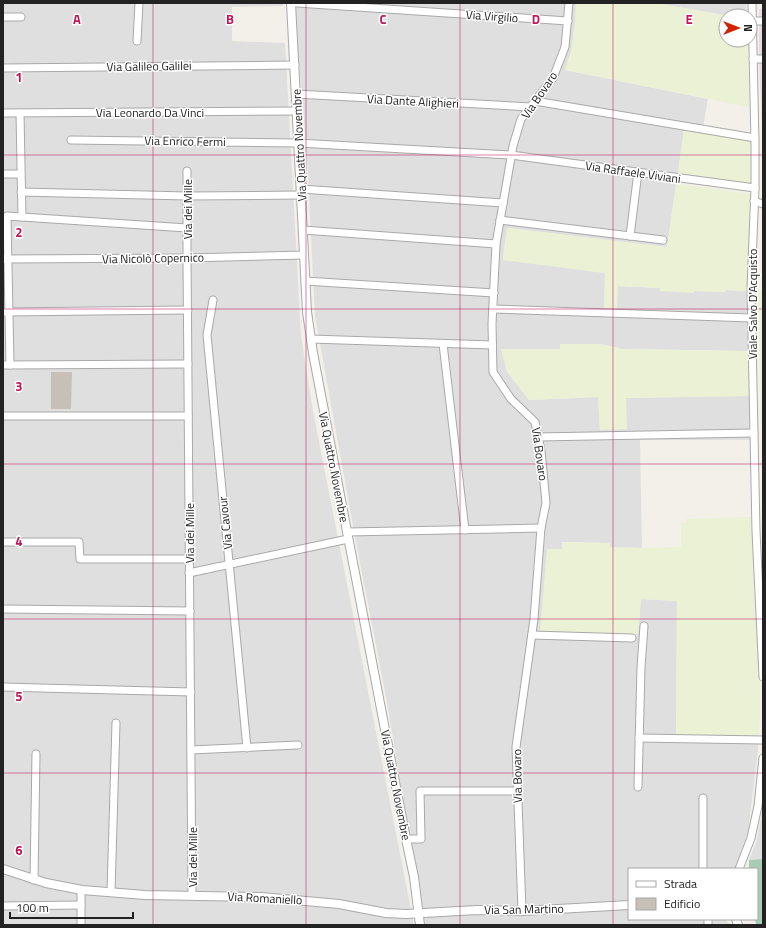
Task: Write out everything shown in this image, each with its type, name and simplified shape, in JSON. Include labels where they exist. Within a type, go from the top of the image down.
[{"type":"street","points":[[137,41],[139,3]]},
{"type":"street","name":"Via Quattro Novembre","points":[[291,3],[307,312],[347,536],[414,877],[420,925]]},
{"type":"street","name":"Via Virgilio","points":[[297,3],[568,21]]},
{"type":"street","name":"Via Bovaro","points":[[522,911],[516,747],[534,619],[541,528],[546,504],[541,450],[535,422],[511,399],[493,372],[492,324],[496,244],[511,155],[521,119],[553,78],[565,47],[569,3]]},
{"type":"street","points":[[3,17],[22,17]]},
{"type":"street","name":"Viale Salvo D'Acquisto","points":[[753,48],[755,188],[751,318],[754,432],[760,532],[763,677]]},
{"type":"street","points":[[753,59],[763,58]]},
{"type":"street","name":"Via Galileo Galilei","points":[[3,68],[295,65]]},
{"type":"street","name":"Via Dante Alighieri","points":[[296,94],[533,104],[755,140],[763,143]]},
{"type":"street","name":"Via Leonardo Da Vinci","points":[[3,113],[297,111]]},
{"type":"street","points":[[20,113],[22,217]]},
{"type":"street","name":"Via Enrico Fermi","points":[[71,140],[298,143],[511,155]]},
{"type":"street","name":"Via Raffaele Viviani","points":[[511,155],[755,188]]},
{"type":"street","name":"Via dei Mille","points":[[187,171],[192,895]]},
{"type":"street","points":[[630,236],[638,172]]},
{"type":"street","points":[[3,174],[20,174]]},
{"type":"street","points":[[21,192],[187,196],[301,192],[503,203]]},
{"type":"street","points":[[754,201],[763,204]]},
{"type":"street","points":[[187,228],[7,216],[6,312],[7,365],[188,364]]},
{"type":"street","points":[[500,220],[663,240]]},
{"type":"street","points":[[303,230],[496,244]]},
{"type":"street","name":"Via Nicolò Copernico","points":[[6,259],[187,258],[304,255]]},
{"type":"street","points":[[305,281],[494,293]]},
{"type":"street","name":"Via Cavour","points":[[213,300],[207,335],[247,748]]},
{"type":"street","points":[[493,309],[751,318]]},
{"type":"street","points":[[6,312],[188,310]]},
{"type":"street","points":[[311,339],[492,345]]},
{"type":"street","points":[[443,344],[465,530]]},
{"type":"street","points":[[3,416],[188,416]]},
{"type":"street","points":[[538,436],[754,432]]},
{"type":"street","points":[[189,573],[347,536],[541,528]]},
{"type":"street","points":[[3,542],[79,542],[80,559],[189,559]]},
{"type":"street","points":[[3,609],[190,611]]},
{"type":"street","points":[[638,788],[641,667],[644,626]]},
{"type":"street","points":[[532,635],[632,638]]},
{"type":"street","points":[[3,687],[191,692]]},
{"type":"street","points":[[111,892],[116,723]]},
{"type":"street","points":[[639,738],[763,740]]},
{"type":"street","points":[[191,750],[298,745]]},
{"type":"street","points":[[34,880],[36,754]]},
{"type":"street","points":[[739,868],[751,838],[760,806],[763,758]]},
{"type":"street","points":[[406,839],[422,839],[420,791],[517,791]]},
{"type":"street","points":[[703,798],[703,868]]},
{"type":"street","name":"Via Romaniello","points":[[3,869],[34,880],[81,890],[145,895],[261,897],[339,904],[386,914],[419,913]]},
{"type":"street","points":[[81,890],[81,925]]},
{"type":"street","points":[[3,906],[81,905]]},
{"type":"street","name":"Via San Martino","points":[[419,913],[432,914],[477,910],[522,911],[628,905]]},
{"type":"shaded area","points":[[3,3],[283,3],[283,6],[232,7],[232,41],[285,43],[301,336],[313,411],[414,925],[3,925]]},
{"type":"shaded area","points":[[294,3],[576,3],[571,52],[565,70],[708,99],[702,133],[684,130],[667,247],[507,228],[503,259],[605,273],[604,310],[618,286],[660,288],[660,291],[747,291],[748,351],[621,349],[599,344],[561,344],[560,349],[502,349],[529,400],[598,397],[600,430],[625,398],[749,396],[750,440],[640,440],[642,548],[610,547],[609,543],[562,542],[562,549],[638,634],[641,599],[677,601],[676,735],[759,736],[748,832],[739,860],[735,868],[628,868],[628,920],[725,920],[731,925],[425,925],[386,697],[315,316],[307,157]]},
{"type":"shaded area","points":[[654,3],[746,3],[746,8],[718,8],[718,14]]},
{"type":"shaded area","points":[[759,9],[763,9],[763,146],[759,64]]},
{"type":"shaded area","points":[[763,808],[763,859],[749,860],[756,843]]},
{"type":"green space","points":[[576,3],[654,3],[718,14],[718,48],[747,48],[749,107],[565,70],[571,52]]},
{"type":"green space","points":[[684,130],[749,141],[752,143],[752,183],[678,174]]},
{"type":"green space","points":[[676,184],[752,194],[747,291],[694,291],[694,293],[660,291],[660,288],[618,286],[617,311],[604,310],[605,273],[503,260],[507,228],[667,247]]},
{"type":"green space","points":[[758,289],[763,290],[763,423],[761,423]]},
{"type":"green space","points":[[560,344],[599,344],[621,349],[748,351],[749,396],[626,398],[627,429],[600,430],[598,397],[529,400],[507,372],[501,349],[560,349]]},
{"type":"green space","points":[[751,517],[751,522],[753,522],[754,590],[760,678],[759,736],[676,735],[677,601],[641,599],[638,634],[540,631],[547,549],[562,549],[562,542],[609,543],[610,547],[681,547],[681,523],[687,523],[686,519]]},
{"type":"green space","points":[[763,859],[763,925],[756,925],[755,920],[758,920],[758,868],[749,868],[749,860]]},
{"type":"building","points":[[51,372],[72,372],[71,409],[51,409]]}]
